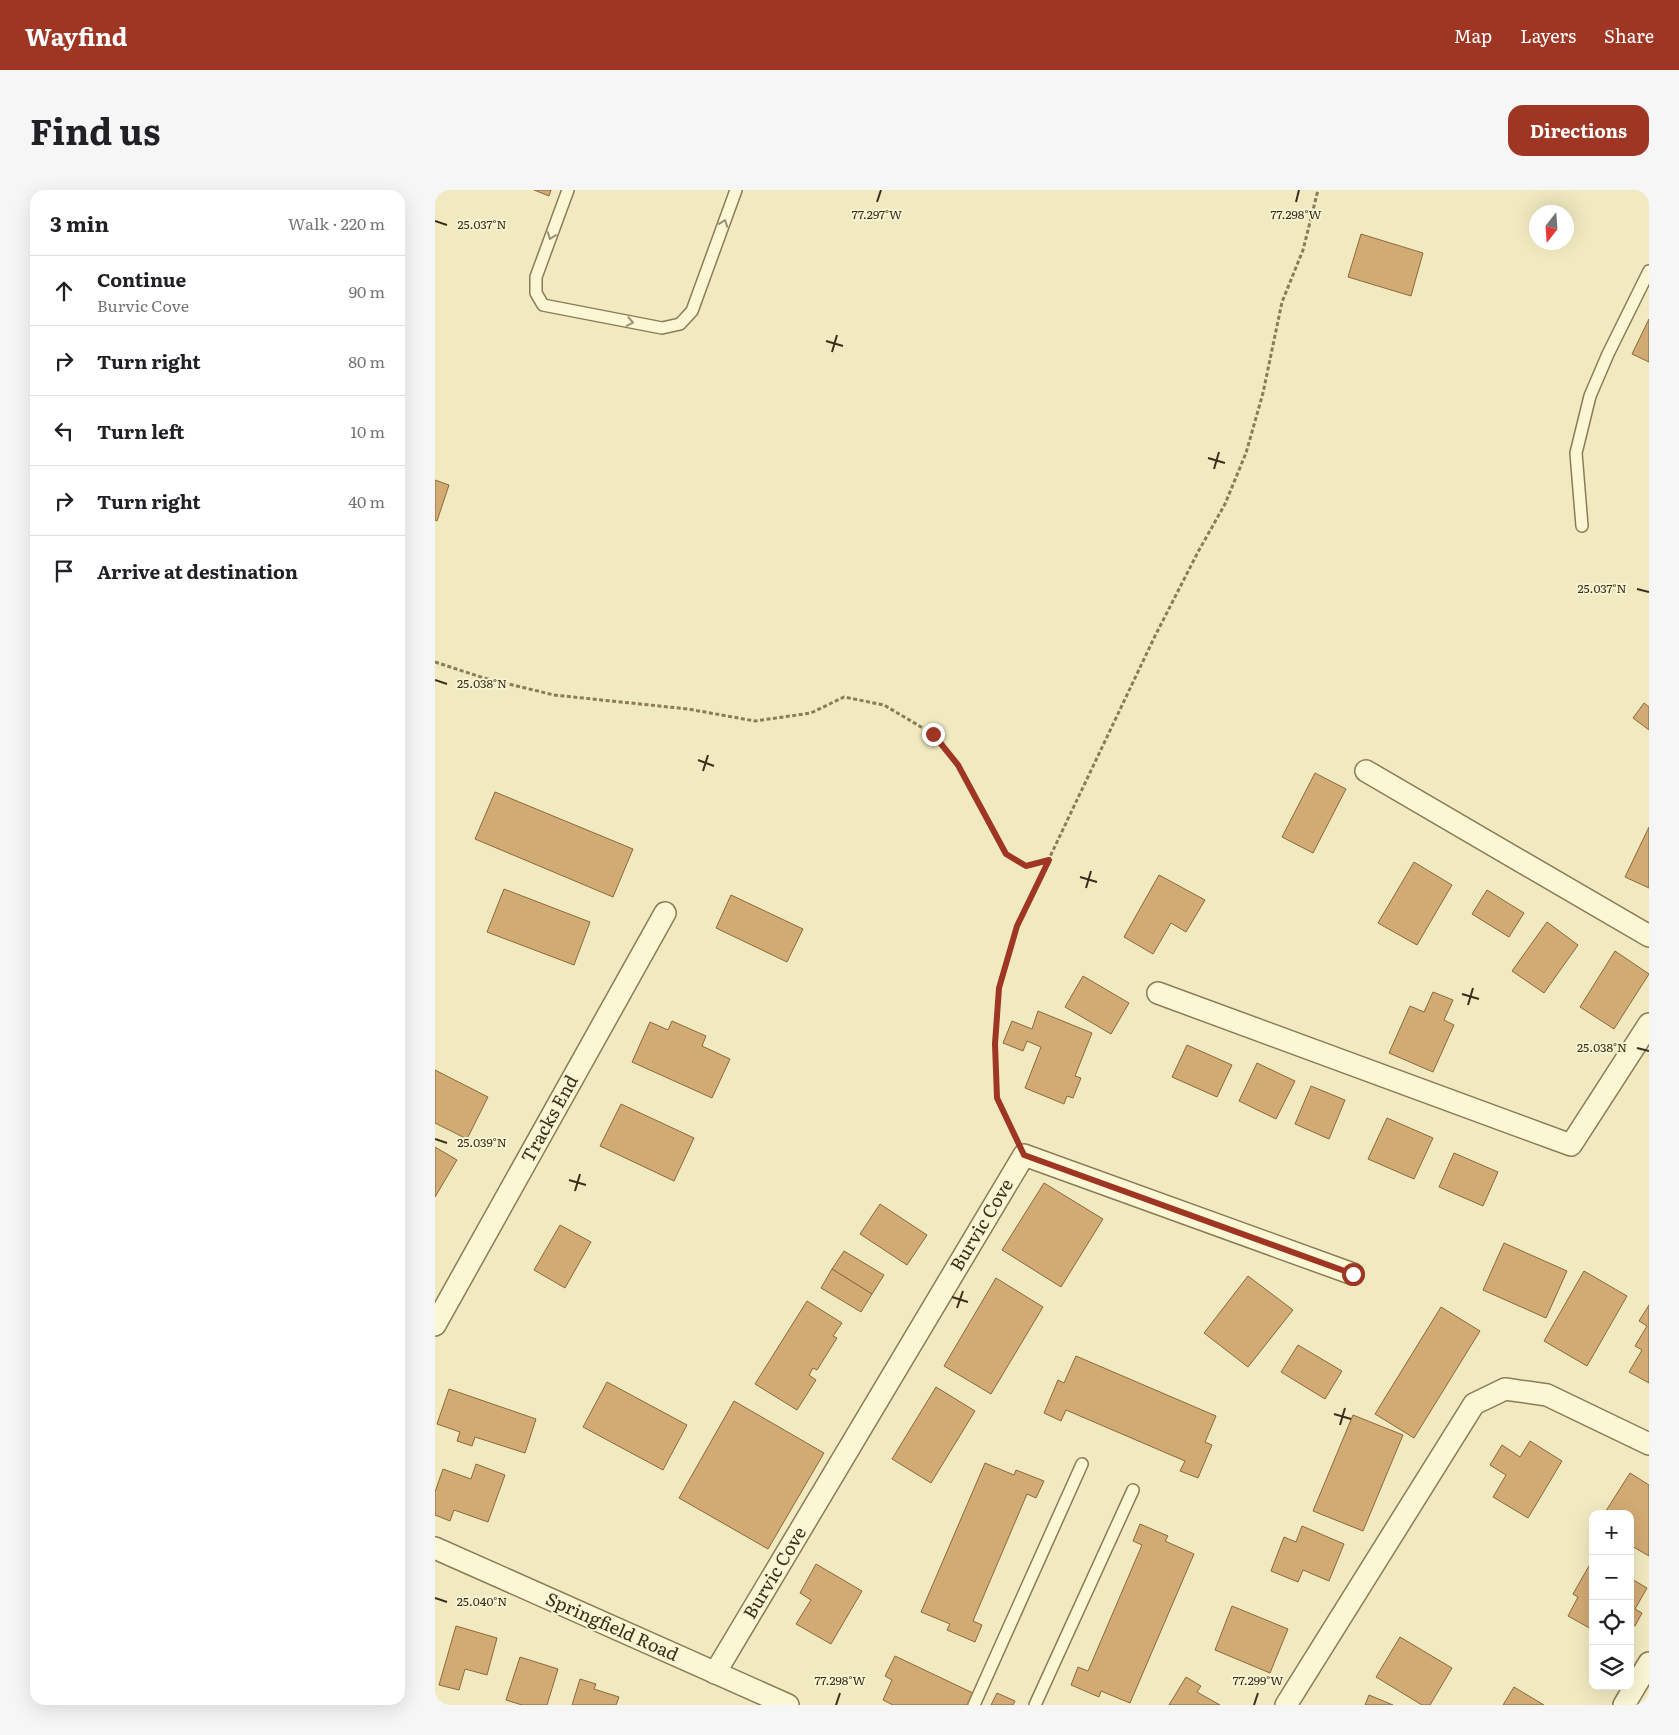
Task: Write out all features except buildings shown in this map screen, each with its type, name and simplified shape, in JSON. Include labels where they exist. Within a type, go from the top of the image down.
[{"type":"street","points":[[1366,771],[1649,936]]},
{"type":"street","name":"Tracks End","points":[[435,1326],[665,912]]},
{"type":"street","points":[[1158,993],[1571,1145],[1649,1024]]},
{"type":"street","points":[[1024,1155],[1353,1274]]},
{"type":"street","name":"Burvic Cove","points":[[715,1673],[1024,1155]]},
{"type":"street","points":[[1285,1705],[1474,1404],[1505,1389],[1547,1395],[1649,1444]]},
{"type":"street","name":"Springfield Road","points":[[435,1548],[788,1705]]},
{"type":"street","points":[[1624,1705],[1649,1664]]},
{"type":"lane","points":[[568,190],[535,277],[535,293],[543,304],[662,328],[680,324],[692,311],[736,190]]},
{"type":"lane","points":[[1582,526],[1576,453],[1590,396],[1608,354],[1649,271]]},
{"type":"lane","points":[[974,1705],[1082,1464]]},
{"type":"lane","points":[[1035,1705],[1133,1490]]},
{"type":"path","points":[[1024,1155],[997,1098],[995,1044],[999,988],[1017,926],[1155,636],[1225,504],[1246,452],[1263,393],[1282,302],[1303,250],[1318,190]]},
{"type":"path","points":[[435,662],[484,678],[554,695],[688,709],[755,721],[811,713],[844,697],[884,705],[933,734],[958,765],[1006,854],[1026,866],[1049,860]]},
{"type":"route","points":[[933,734],[958,765],[1006,854],[1026,866],[1049,860],[1017,926],[999,988],[995,1044],[997,1098],[1024,1155],[1353,1274]]}]
